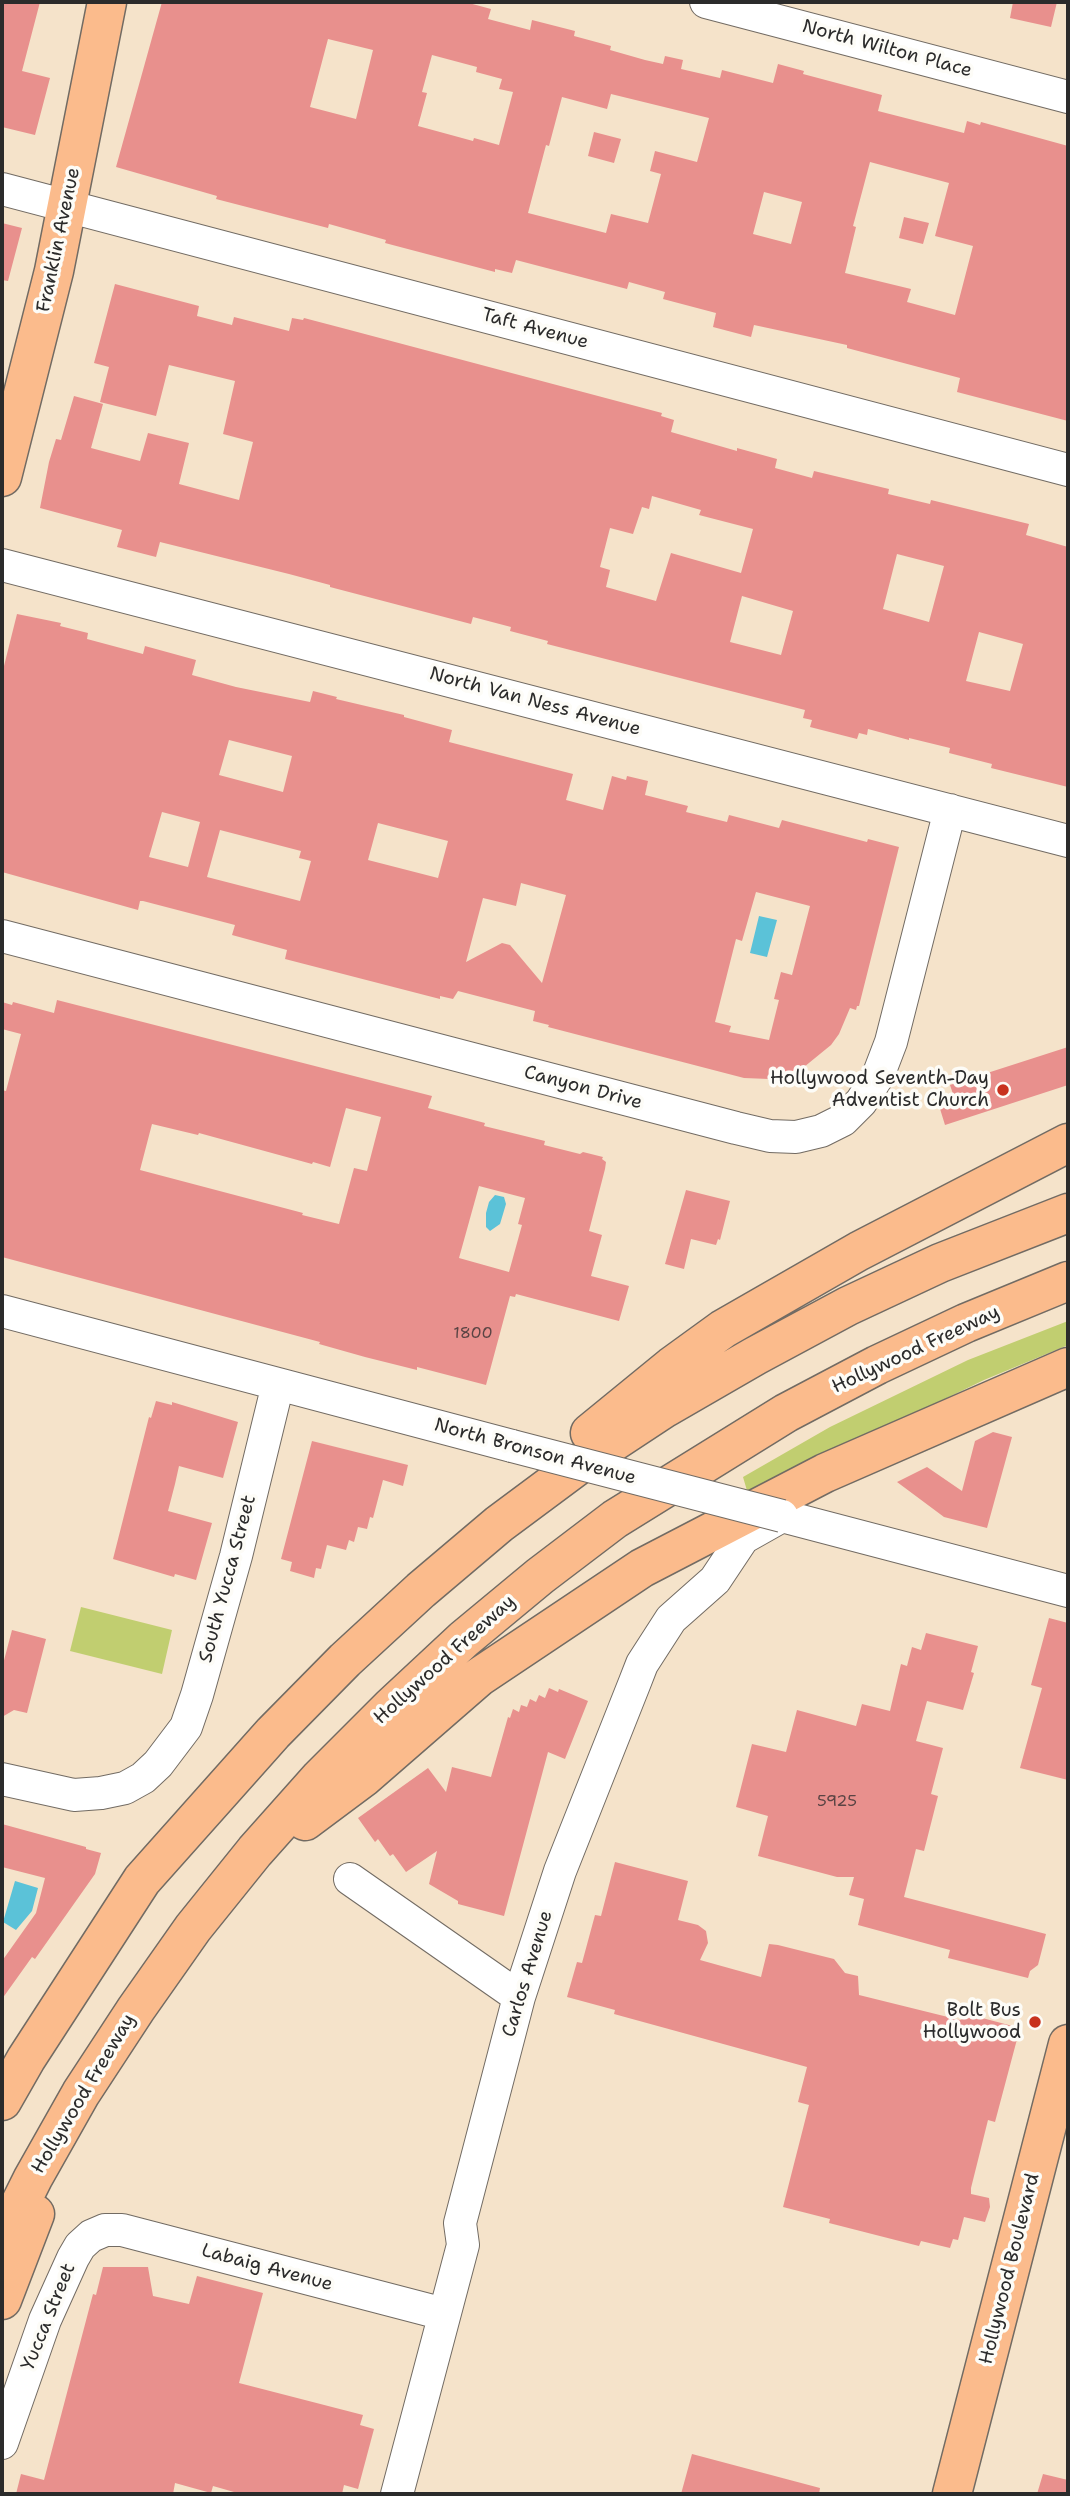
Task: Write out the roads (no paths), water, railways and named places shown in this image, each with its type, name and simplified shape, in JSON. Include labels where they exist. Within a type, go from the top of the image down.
[{"type":"main road","name":"Franklin Avenue","points":[[2,477],[54,271],[107,2]]},
{"type":"main road","points":[[2,2049],[142,1880],[273,1733],[345,1660],[584,1438],[632,1397],[723,1329],[859,1251],[1068,1143]]},
{"type":"main road","points":[[421,1590],[499,1524],[578,1465],[688,1395],[848,1306],[940,1263],[1068,1213]]},
{"type":"main road","name":"Hollywood Freeway","points":[[2,2239],[81,2093],[193,1928],[255,1851],[320,1778],[464,1639],[615,1519],[786,1413],[966,1323],[1065,1283]]},
{"type":"main road","points":[[255,1851],[295,1828],[364,1777],[479,1678],[642,1568],[825,1473],[1068,1367]]},
{"type":"main road","points":[[2,2101],[26,2059],[142,1880]]},
{"type":"main road","name":"Hollywood Boulevard","points":[[952,2494],[1068,2044]]},
{"type":"main road","points":[[2,2300],[81,2093]]},
{"type":"street","name":"North Wilton Place","points":[[706,2],[1068,97]]},
{"type":"street","name":"Taft Avenue","points":[[2,190],[1068,470]]},
{"type":"street","name":"North Van Ness Avenue","points":[[2,565],[1068,841]]},
{"type":"street","name":"Canyon Drive","points":[[2,936],[736,1128],[770,1136],[796,1137],[821,1131],[843,1121],[878,1076],[891,1042],[950,810]]},
{"type":"street","name":"North Bronson Avenue","points":[[2,1311],[1068,1591]]},
{"type":"street","name":"South Yucca Street","points":[[2,1779],[74,1795],[125,1788],[143,1778],[158,1764],[186,1727],[236,1556],[278,1384]]},
{"type":"street","name":"Carlos Avenue","points":[[397,2494],[463,2245],[460,2223],[519,1997],[560,1871],[642,1664],[671,1619],[715,1580],[743,1538],[782,1516]]},
{"type":"street","points":[[350,1879],[519,1997]]},
{"type":"street","name":"Labaig Avenue","points":[[91,2236],[105,2230],[122,2230],[444,2314]]},
{"type":"street","name":"Yucca Street","points":[[2,2443],[45,2320],[73,2258],[80,2246],[91,2236]]},
{"type":"water","points":[[759,916],[777,920],[767,957],[750,953]]},
{"type":"water","points":[[495,1195],[504,1197],[506,1204],[500,1224],[490,1231],[486,1227],[486,1213],[489,1202]]},
{"type":"water","points":[[15,1881],[38,1888],[32,1911],[16,1930],[3,1922]]},
{"type":"place","name":"Hollywood Seventh-Day Adventist Church","points":[[1003,1090]]},
{"type":"place","name":"Bolt Bus Hollywood","points":[[1035,2022]]}]
